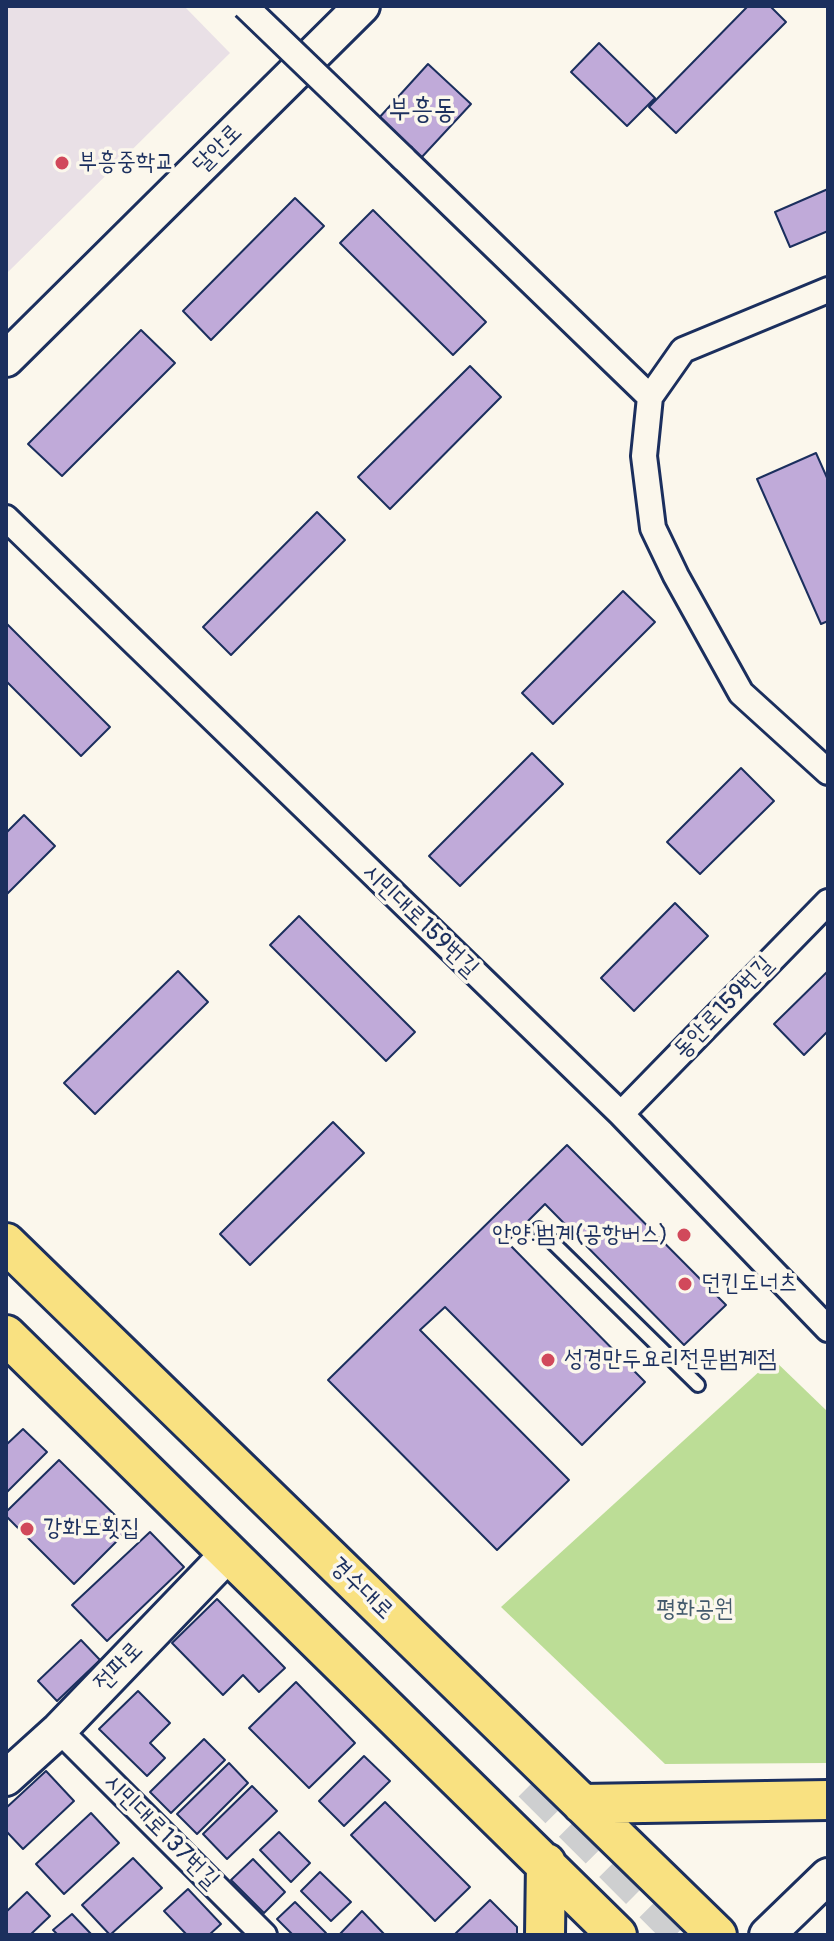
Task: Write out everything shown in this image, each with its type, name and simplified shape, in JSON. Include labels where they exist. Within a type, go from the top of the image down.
[{"type":"main road","name":"경수대로","points":[[6,1243],[717,1935]]},
{"type":"main road","name":"경수대로","points":[[6,1265],[63,1327],[525,1792],[6,1314]]},
{"type":"main road","points":[[6,1335],[617,1935]]},
{"type":"main road","points":[[582,1804],[828,1800]]},
{"type":"main road","points":[[545,1935],[546,1863]]},
{"type":"street","points":[[245,6],[650,397]]},
{"type":"street","name":"달안로","points":[[6,359],[362,6]]},
{"type":"street","points":[[828,290],[683,350],[650,397],[644,456],[653,528],[741,693],[828,772]]},
{"type":"street","name":"시민대로159번길","points":[[6,518],[621,1114],[828,1329]]},
{"type":"street","name":"동안로159번길","points":[[621,1114],[828,902]]},
{"type":"street","name":"전파로","points":[[6,1778],[59,1730],[229,1553]]},
{"type":"street","name":"시민대로137번길","points":[[59,1730],[264,1935]]},
{"type":"street","points":[[767,1935],[828,1876]]},
{"type":"lane","points":[[539,1229],[698,1385]]},
{"type":"shaded area","name":"부흥중학교","points":[[6,6],[184,6],[230,53],[6,274]]},
{"type":"green space","name":"평화공원","points":[[773,1359],[828,1412],[828,1763],[665,1764],[501,1607]]},
{"type":"building","points":[[748,6],[770,6],[786,22],[676,133],[649,107]]},
{"type":"building","points":[[599,43],[655,98],[627,126],[571,72]]},
{"type":"building","points":[[428,64],[471,104],[421,158],[378,119]]},
{"type":"building","points":[[828,189],[828,231],[790,247],[775,212]]},
{"type":"building","points":[[295,198],[324,226],[211,340],[183,311]]},
{"type":"building","points":[[373,210],[486,322],[453,355],[340,243]]},
{"type":"building","points":[[141,330],[175,363],[62,476],[28,444]]},
{"type":"building","points":[[470,366],[501,397],[390,509],[358,477]]},
{"type":"building","points":[[816,453],[828,480],[828,621],[821,624],[757,479]]},
{"type":"building","points":[[317,512],[345,540],[231,655],[203,627]]},
{"type":"building","points":[[623,591],[655,622],[553,724],[522,693]]},
{"type":"building","points":[[6,623],[110,727],[81,756],[6,681]]},
{"type":"building","points":[[532,753],[563,784],[460,886],[429,856]]},
{"type":"building","points":[[741,768],[774,801],[700,874],[667,842]]},
{"type":"building","points":[[24,815],[55,846],[6,895],[6,833]]},
{"type":"building","points":[[675,903],[708,936],[634,1011],[601,978]]},
{"type":"building","points":[[299,916],[415,1032],[386,1061],[270,945]]},
{"type":"building","points":[[178,971],[208,1002],[95,1114],[64,1083]]},
{"type":"building","points":[[828,971],[828,1031],[804,1055],[774,1024]]},
{"type":"building","points":[[333,1122],[364,1153],[250,1265],[220,1234]]},
{"type":"building","points":[[567,1145],[726,1305],[684,1345],[545,1204],[507,1242],[645,1382],[582,1445],[445,1307],[420,1330],[569,1480],[497,1550],[328,1380]]},
{"type":"building","points":[[23,1429],[47,1452],[6,1493],[6,1445]]},
{"type":"building","points":[[59,1460],[129,1529],[74,1584],[6,1516],[6,1512]]},
{"type":"building","points":[[150,1532],[184,1567],[107,1641],[72,1605]]},
{"type":"building","points":[[217,1599],[285,1668],[259,1692],[243,1675],[223,1695],[172,1643]]},
{"type":"building","points":[[81,1640],[100,1660],[57,1701],[38,1681]]},
{"type":"building","points":[[296,1682],[355,1743],[309,1788],[249,1728]]},
{"type":"building","points":[[138,1691],[170,1723],[150,1743],[165,1758],[147,1776],[99,1729]]},
{"type":"building","points":[[204,1739],[225,1760],[171,1813],[150,1792]]},
{"type":"building","points":[[364,1756],[390,1781],[344,1826],[319,1801]]},
{"type":"building","points":[[229,1763],[248,1783],[197,1834],[177,1814]]},
{"type":"building","points":[[46,1771],[74,1801],[23,1849],[6,1831],[6,1808]]},
{"type":"building","points":[[252,1786],[277,1811],[227,1859],[203,1834]]},
{"type":"building","points":[[385,1802],[470,1887],[435,1921],[351,1835]]},
{"type":"building","points":[[91,1813],[119,1843],[64,1894],[36,1864]]},
{"type":"building","points":[[279,1832],[310,1863],[291,1882],[260,1850]]},
{"type":"building","points":[[133,1858],[162,1888],[110,1935],[82,1905]]},
{"type":"building","points":[[253,1859],[285,1892],[264,1913],[231,1880]]},
{"type":"building","points":[[320,1872],[351,1902],[331,1921],[301,1891]]},
{"type":"building","points":[[188,1889],[221,1924],[209,1935],[187,1935],[164,1911]]},
{"type":"building","points":[[27,1892],[50,1916],[30,1935],[6,1935],[6,1912]]},
{"type":"building","points":[[490,1900],[517,1927],[517,1935],[454,1935]]},
{"type":"building","points":[[295,1902],[326,1933],[324,1935],[293,1935],[277,1919]]},
{"type":"building","points":[[362,1911],[385,1935],[339,1935]]},
{"type":"building","points":[[72,1914],[92,1935],[58,1935],[53,1930]]},
{"type":"tunnel","points":[[532,1783],[684,1935]]},
{"type":"place","name":"부흥중학교","points":[[62,163]]},
{"type":"place","name":"안양.범계(공항버스)","points":[[684,1235]]},
{"type":"place","name":"던킨도너츠","points":[[685,1284]]},
{"type":"place","name":"성경만두요리전문범계점","points":[[548,1360]]},
{"type":"place","name":"강화도횟집","points":[[27,1529]]},
{"type":"district","name":"부흥동","points":[[422,111]]}]
